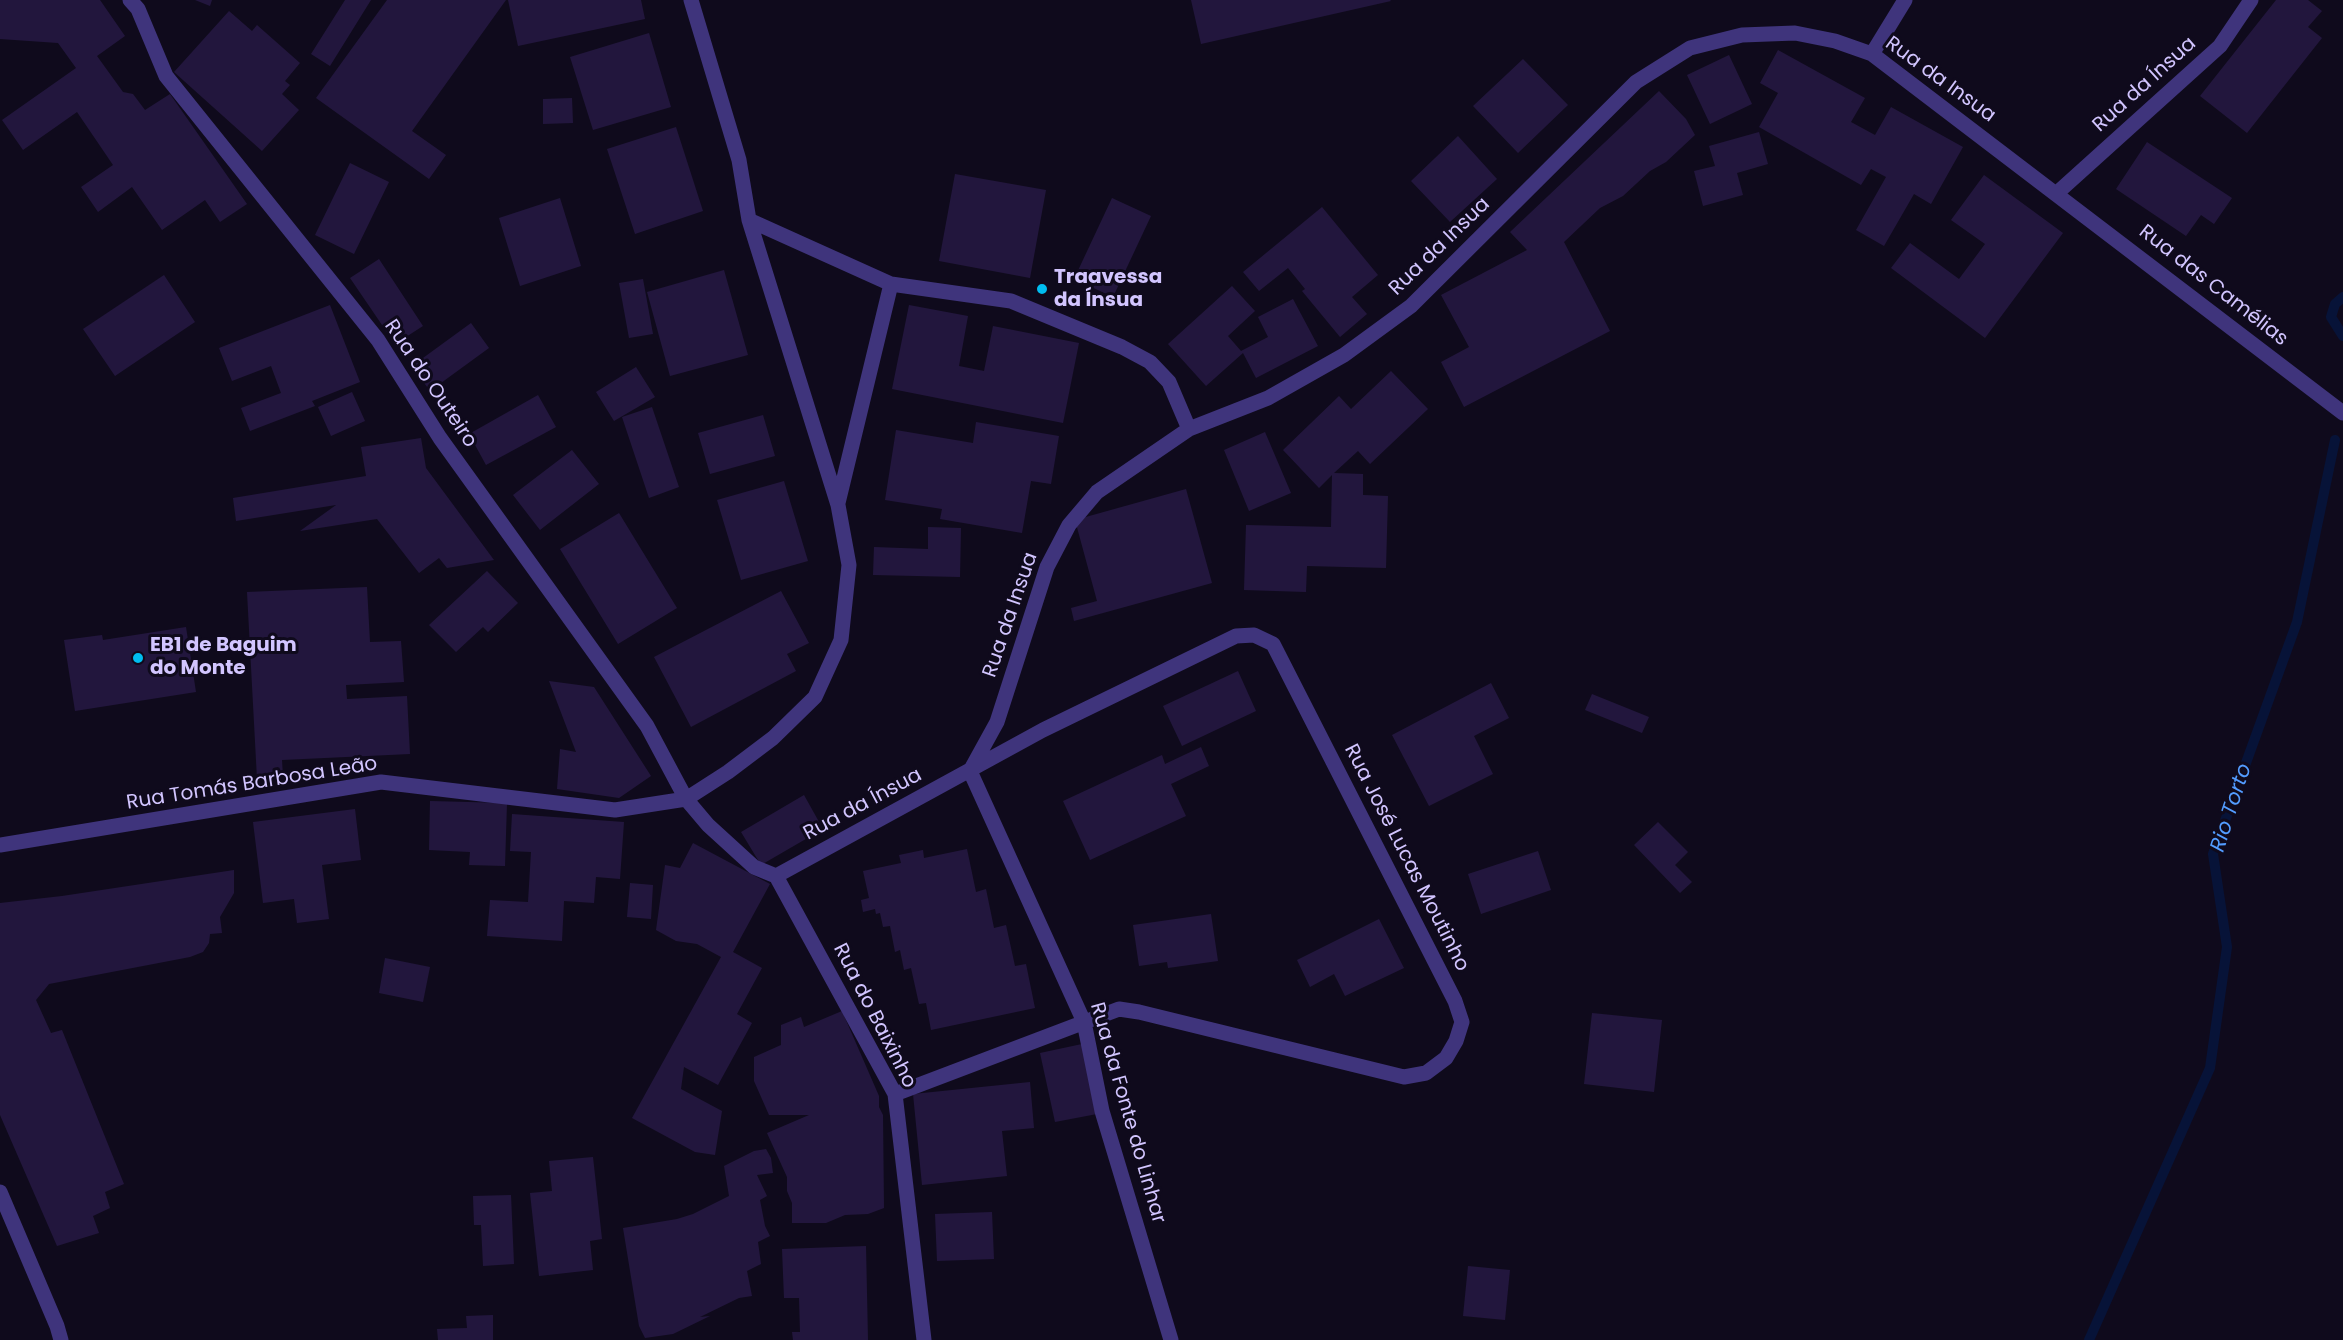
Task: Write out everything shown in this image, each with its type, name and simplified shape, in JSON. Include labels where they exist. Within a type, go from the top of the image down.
[{"type":"street","name":"Rua Tomás Barbosa Leão","points":[[0,845],[381,782],[615,810],[686,799],[728,772],[773,738],[815,696],[842,640],[849,565],[838,505],[749,220],[739,160],[691,0]]},
{"type":"street","points":[[1872,54],[1905,0]]},
{"type":"street","name":"Rua da Ínsua","points":[[2057,193],[2220,46],[2251,0]]},
{"type":"street","name":"Rua do Outeiro","points":[[136,3],[166,76],[378,340],[440,438],[647,726],[686,799]]},
{"type":"street","name":"Rua da Insua","points":[[970,771],[997,722],[1047,567],[1070,525],[1097,492],[1189,429],[1268,398],[1344,355],[1411,306],[1636,82],[1689,48],[1742,35],[1795,33],[1835,41],[1872,54],[2057,193]]},
{"type":"street","name":"Rua das Camélias","points":[[2057,193],[2343,413]]},
{"type":"street","points":[[749,220],[891,284],[1011,302],[1122,347],[1150,362],[1169,382],[1189,429]]},
{"type":"street","points":[[838,505],[891,284]]},
{"type":"street","name":"Rua José Lucas Moutinho","points":[[895,1094],[1119,1009],[1404,1077],[1426,1072],[1446,1058],[1456,1041],[1461,1022],[1455,1001],[1273,644],[1254,634],[1236,636],[1043,730],[970,771]]},
{"type":"street","name":"Rua da Ínsua","points":[[776,876],[970,771]]},
{"type":"street","name":"Rua da Fonte do Linhar","points":[[970,771],[1084,1022],[1102,1111],[1171,1340]]},
{"type":"street","points":[[686,799],[708,825],[754,867],[776,876]]},
{"type":"street","name":"Rua do Baixinho","points":[[776,876],[895,1094],[924,1340]]},
{"type":"street","points":[[0,1192],[61,1340]]},
{"type":"building","points":[[0,0],[100,0],[125,36],[97,56],[123,92],[133,94],[145,110],[170,94],[247,204],[220,222],[205,200],[162,230],[132,187],[98,212],[81,187],[113,165],[77,112],[23,150],[2,120],[76,68],[58,43],[0,39]]},
{"type":"building","points":[[195,0],[212,0],[210,6]]},
{"type":"building","points":[[345,0],[371,0],[330,66],[311,54]]},
{"type":"building","points":[[387,0],[506,0],[412,131],[446,155],[429,179],[316,98]]},
{"type":"building","points":[[508,0],[641,0],[645,19],[518,46]]},
{"type":"building","points":[[1191,0],[1390,0],[1391,1],[1201,44]]},
{"type":"building","points":[[2276,0],[2308,0],[2322,11],[2308,27],[2322,38],[2247,133],[2200,96]]},
{"type":"building","points":[[229,11],[252,31],[257,25],[300,63],[285,81],[290,85],[282,94],[299,110],[262,151],[174,72]]},
{"type":"building","points":[[649,33],[671,107],[593,130],[570,57]]},
{"type":"building","points":[[1778,50],[1865,98],[1851,122],[1875,135],[1891,107],[1963,147],[1931,204],[1914,194],[1884,246],[1856,230],[1886,177],[1871,169],[1861,185],[1759,127],[1778,93],[1760,83]]},
{"type":"building","points":[[1729,55],[1752,104],[1710,124],[1687,75]]},
{"type":"building","points":[[1523,59],[1568,105],[1518,153],[1473,106]]},
{"type":"building","points":[[1659,91],[1686,119],[1695,135],[1666,162],[1650,171],[1623,196],[1600,208],[1564,242],[1610,331],[1464,407],[1441,362],[1469,347],[1441,295],[1527,250],[1510,232]]},
{"type":"building","points":[[572,98],[573,123],[543,124],[543,99]]},
{"type":"building","points":[[676,127],[703,211],[635,234],[607,149]]},
{"type":"building","points":[[1759,132],[1768,164],[1737,173],[1743,195],[1703,206],[1694,171],[1715,166],[1709,146]]},
{"type":"building","points":[[1458,136],[1497,179],[1450,222],[1411,181]]},
{"type":"building","points":[[2147,142],[2232,198],[2214,224],[2201,215],[2186,236],[2116,189]]},
{"type":"building","points":[[350,163],[389,182],[354,254],[315,235]]},
{"type":"building","points":[[955,174],[1046,190],[1030,278],[939,261]]},
{"type":"building","points":[[1984,175],[2063,233],[1985,338],[1891,268],[1910,243],[1959,279],[1985,244],[1951,220]]},
{"type":"building","points":[[560,198],[581,266],[520,286],[499,218]]},
{"type":"building","points":[[1112,198],[1151,216],[1113,297],[1074,279]]},
{"type":"building","points":[[1322,207],[1378,275],[1352,297],[1367,314],[1340,337],[1302,291],[1305,289],[1288,268],[1259,291],[1243,272]]},
{"type":"building","points":[[379,259],[423,326],[395,344],[350,278]]},
{"type":"building","points":[[724,270],[748,355],[670,376],[647,292]]},
{"type":"building","points":[[164,275],[195,322],[115,376],[83,329]]},
{"type":"building","points":[[643,279],[653,334],[629,338],[619,283]]},
{"type":"building","points":[[1232,286],[1255,311],[1228,336],[1241,351],[1268,337],[1258,317],[1293,299],[1318,346],[1256,378],[1243,353],[1206,386],[1168,344]]},
{"type":"building","points":[[330,305],[360,382],[312,401],[315,406],[250,431],[241,408],[281,393],[271,366],[232,381],[219,348]]},
{"type":"building","points":[[909,305],[968,316],[959,366],[984,371],[993,326],[1079,343],[1063,423],[892,389]]},
{"type":"building","points":[[471,323],[489,348],[430,391],[412,366]]},
{"type":"building","points":[[636,367],[655,397],[614,421],[596,392]]},
{"type":"building","points":[[1391,371],[1428,409],[1370,464],[1358,451],[1334,473],[1363,474],[1363,495],[1388,496],[1386,568],[1307,566],[1306,592],[1244,590],[1246,525],[1331,527],[1332,475],[1319,488],[1283,450],[1339,396],[1351,409]]},
{"type":"building","points":[[352,392],[365,421],[331,436],[318,407]]},
{"type":"building","points":[[538,395],[556,427],[486,465],[469,434]]},
{"type":"building","points":[[652,407],[679,487],[649,498],[622,417]]},
{"type":"building","points":[[763,415],[775,456],[710,474],[698,433]]},
{"type":"building","points":[[976,422],[1059,436],[1051,484],[1031,481],[1022,533],[940,519],[942,509],[885,500],[896,430],[973,443]]},
{"type":"building","points":[[1265,432],[1291,493],[1249,511],[1224,450]]},
{"type":"building","points":[[421,438],[426,468],[494,560],[447,568],[439,558],[419,573],[377,519],[300,531],[336,505],[236,521],[233,498],[366,476],[361,447]]},
{"type":"building","points":[[572,450],[599,484],[540,530],[513,495]]},
{"type":"building","points":[[784,481],[808,561],[741,580],[717,500]]},
{"type":"building","points":[[1186,489],[1212,583],[1074,621],[1071,608],[1097,601],[1075,520]]},
{"type":"building","points":[[619,513],[677,608],[618,644],[560,549]]},
{"type":"building","points":[[928,527],[961,528],[960,577],[873,575],[874,547],[928,549]]},
{"type":"building","points":[[487,571],[518,603],[488,632],[483,627],[456,652],[429,625]]},
{"type":"building","points":[[367,587],[370,642],[401,641],[404,682],[346,685],[347,699],[407,696],[410,754],[282,760],[283,777],[257,779],[247,592]]},
{"type":"building","points":[[781,591],[809,643],[787,654],[796,671],[691,727],[654,657]]},
{"type":"building","points":[[186,627],[196,692],[75,711],[64,640],[102,635],[103,640]]},
{"type":"building","points":[[1238,671],[1256,711],[1182,746],[1163,706]]},
{"type":"building","points":[[549,681],[594,687],[651,776],[619,798],[557,789],[560,749],[576,752]]},
{"type":"building","points":[[1491,683],[1509,718],[1474,736],[1493,774],[1429,806],[1392,735]]},
{"type":"building","points":[[1592,694],[1649,717],[1642,733],[1585,710]]},
{"type":"building","points":[[1201,747],[1209,766],[1171,784],[1186,816],[1090,860],[1063,801],[1162,755],[1165,764]]},
{"type":"building","points":[[804,795],[823,829],[761,865],[741,832]]},
{"type":"building","points":[[430,801],[507,803],[505,866],[469,865],[470,852],[429,850]]},
{"type":"building","points":[[355,809],[361,860],[322,865],[329,919],[297,923],[294,899],[263,903],[253,822]]},
{"type":"building","points":[[512,814],[624,822],[620,879],[596,877],[594,903],[564,901],[562,941],[487,936],[490,900],[528,902],[531,852],[510,851]]},
{"type":"building","points":[[1658,822],[1688,852],[1675,865],[1692,882],[1680,893],[1634,845]]},
{"type":"building","points":[[693,843],[770,884],[733,952],[762,968],[737,1014],[752,1023],[718,1085],[684,1067],[681,1089],[722,1111],[715,1155],[695,1152],[632,1118],[721,957],[697,944],[676,941],[656,930],[665,865],[680,868]]},
{"type":"building","points":[[967,849],[976,892],[986,889],[994,928],[1006,925],[1015,966],[1026,964],[1035,1008],[931,1030],[926,1003],[919,1004],[911,968],[904,970],[900,950],[895,952],[890,926],[883,927],[880,913],[876,914],[875,909],[863,912],[861,900],[869,898],[863,871],[901,863],[899,855],[923,850],[924,858]]},
{"type":"building","points":[[1538,851],[1551,890],[1481,914],[1468,874]]},
{"type":"building","points":[[234,870],[234,893],[220,917],[222,933],[210,934],[209,943],[203,952],[190,957],[49,984],[36,1000],[51,1033],[62,1030],[124,1184],[105,1192],[110,1208],[93,1216],[99,1233],[57,1246],[0,1115],[0,903]]},
{"type":"building","points":[[630,883],[653,885],[651,919],[627,917]]},
{"type":"building","points":[[1211,914],[1218,961],[1168,968],[1167,962],[1139,966],[1133,925]]},
{"type":"building","points":[[1379,919],[1404,968],[1345,996],[1334,974],[1310,987],[1297,960]]},
{"type":"building","points":[[385,958],[430,967],[423,1002],[379,993]]},
{"type":"building","points":[[842,1011],[879,1096],[879,1107],[883,1115],[884,1208],[868,1214],[845,1215],[826,1223],[792,1223],[792,1203],[787,1191],[787,1177],[767,1133],[809,1115],[769,1115],[754,1081],[754,1057],[781,1045],[781,1025],[801,1017],[804,1027]]},
{"type":"building","points":[[1592,1013],[1662,1020],[1654,1092],[1584,1084]]},
{"type":"building","points":[[1082,1044],[1097,1114],[1055,1122],[1040,1053]]},
{"type":"building","points":[[1030,1082],[1034,1128],[1002,1131],[1007,1176],[922,1185],[913,1094]]},
{"type":"building","points":[[766,1149],[771,1158],[773,1173],[757,1175],[767,1196],[760,1200],[765,1226],[770,1236],[758,1242],[761,1264],[747,1271],[752,1296],[739,1298],[700,1317],[710,1316],[673,1334],[645,1338],[639,1326],[623,1228],[677,1219],[693,1214],[729,1196],[724,1166],[754,1151]]},
{"type":"building","points":[[593,1157],[602,1239],[590,1241],[593,1270],[539,1276],[530,1193],[552,1191],[549,1161]]},
{"type":"building","points":[[511,1195],[514,1264],[483,1266],[481,1225],[474,1225],[473,1196]]},
{"type":"building","points":[[992,1212],[994,1259],[937,1261],[935,1214]]},
{"type":"building","points":[[866,1246],[868,1340],[793,1340],[792,1332],[800,1332],[799,1298],[784,1298],[782,1249]]},
{"type":"building","points":[[1468,1266],[1510,1270],[1505,1320],[1463,1316]]},
{"type":"building","points":[[493,1315],[493,1340],[438,1340],[437,1329],[467,1328],[466,1316]]},
{"type":"waterway","name":"Rio Torto","points":[[2343,297],[2335,304],[2331,317],[2343,336]]},
{"type":"waterway","name":"Rio Torto","points":[[2089,1340],[2210,1068],[2227,947],[2213,854],[2297,622],[2335,440]]},
{"type":"place","name":"Traavessa da Ínsua","points":[[1042,289]]},
{"type":"place","name":"EB1 de Baguim do Monte","points":[[138,658]]}]
